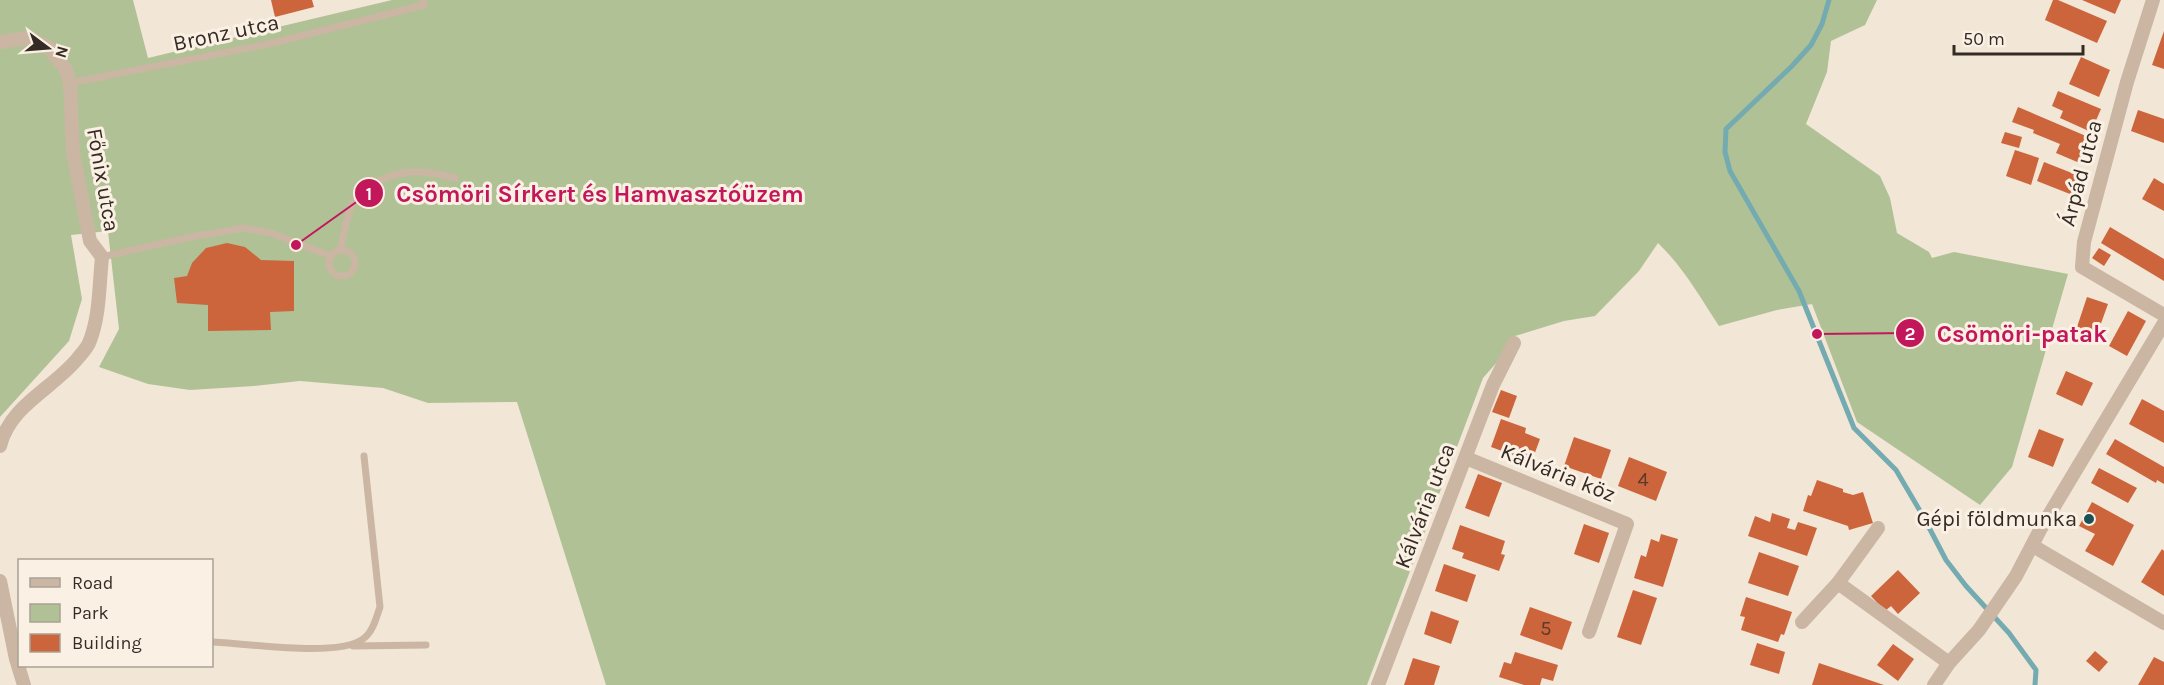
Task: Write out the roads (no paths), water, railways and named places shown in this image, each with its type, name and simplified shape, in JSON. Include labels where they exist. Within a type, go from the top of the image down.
[{"type":"street","name":"Árpád utca","points":[[2153,0],[2127,82],[2084,242],[2082,267],[2164,315]]},
{"type":"street","name":"Főnix utca","points":[[0,42],[28,38],[48,46],[66,70],[70,83],[73,153],[90,241],[102,257],[97,310],[89,345],[70,367],[29,401],[3,434],[0,446]]},
{"type":"street","points":[[1934,685],[1949,663],[1979,630],[2016,576],[2164,323]]},
{"type":"street","name":"Kálvária utca","points":[[1378,685],[1493,385],[1514,343]]},
{"type":"street","name":"Kálvária köz","points":[[1466,458],[1627,524],[1589,632]]},
{"type":"street","points":[[1802,622],[1838,583],[1878,528]]},
{"type":"street","points":[[2033,546],[2164,623]]},
{"type":"street","points":[[0,581],[18,659]]},
{"type":"street","points":[[1838,583],[1949,663]]},
{"type":"street","points":[[20,667],[24,685]]},
{"type":"lane","name":"Bronz utca","points":[[70,83],[269,44],[423,2]]},
{"type":"lane","points":[[340,250],[352,202],[380,179],[396,174],[422,171],[455,178]]},
{"type":"lane","points":[[102,257],[244,228],[271,233],[331,256]]},
{"type":"lane","points":[[340,250],[348,251],[353,256],[355,264],[352,271],[339,276],[332,272],[329,264],[331,256],[340,250]]},
{"type":"lane","points":[[348,646],[364,639],[373,626],[380,606],[364,456]]},
{"type":"lane","points":[[213,642],[287,648],[426,645]]},
{"type":"waterway","points":[[1829,0],[1822,24],[1811,45],[1726,129],[1725,152],[1730,171],[1799,291],[1854,428],[1896,470],[1946,560],[1966,586],[2009,633],[2036,670],[2035,685]]},
{"type":"place","name":"Csömöri Sírkert és Hamvasztóüzem","points":[[296,245]]},
{"type":"place","name":"Csömöri-patak","points":[[1817,334]]},
{"type":"place","name":"Gépi földmunka","points":[[2089,519]]}]
